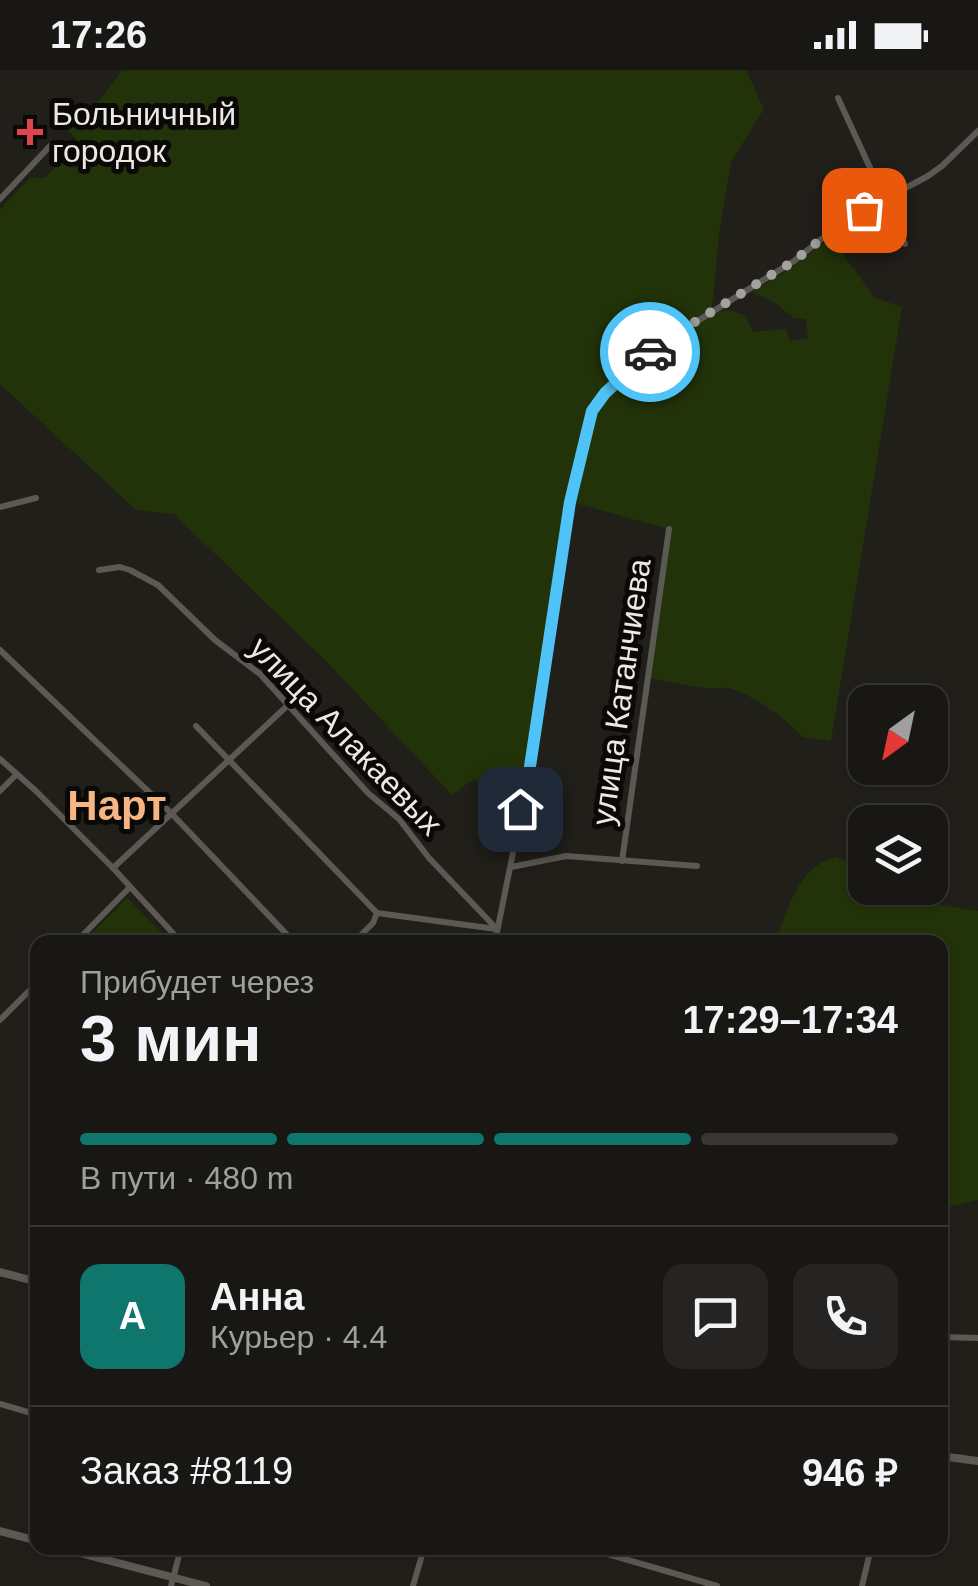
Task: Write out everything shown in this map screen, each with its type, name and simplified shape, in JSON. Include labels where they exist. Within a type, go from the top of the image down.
[{"type":"street","points":[[838,98],[905,244]]},
{"type":"street","points":[[496,935],[529,773],[570,502],[592,411],[605,393],[654,348],[794,261],[844,221],[942,166],[978,131]]},
{"type":"street","points":[[0,198],[50,146]]},
{"type":"street","points":[[0,507],[36,498]]},
{"type":"street","name":"улица Катанчиева","points":[[622,862],[669,529]]},
{"type":"street","name":"улица Алакаевых","points":[[99,570],[120,567],[158,585],[215,640],[260,674],[368,793],[399,819],[429,858],[497,929]]},
{"type":"street","points":[[0,650],[172,814],[287,935]]},
{"type":"street","points":[[113,868],[288,706]]},
{"type":"street","points":[[196,726],[377,913],[497,929]]},
{"type":"street","points":[[0,759],[113,868],[175,935]]},
{"type":"street","points":[[0,791],[16,775]]},
{"type":"street","points":[[511,867],[566,856],[698,866]]},
{"type":"street","points":[[83,935],[130,887]]},
{"type":"street","points":[[361,935],[377,913]]},
{"type":"street","points":[[0,1020],[30,990]]},
{"type":"street","points":[[0,1272],[30,1280]]},
{"type":"street","points":[[948,1337],[978,1338]]},
{"type":"street","points":[[0,1404],[30,1413]]},
{"type":"street","points":[[948,1457],[978,1460]]},
{"type":"street","points":[[0,1531],[30,1539]]},
{"type":"street","points":[[84,1555],[172,1582],[206,1586]]},
{"type":"street","points":[[172,1582],[179,1555]]},
{"type":"street","points":[[414,1586],[422,1555]]},
{"type":"street","points":[[611,1555],[717,1586]]},
{"type":"street","points":[[862,1586],[870,1555]]},
{"type":"green space","points":[[122,70],[746,70],[764,109],[731,162],[712,310],[745,315],[753,332],[786,329],[790,341],[808,338],[806,319],[794,318],[774,302],[752,292],[825,242],[835,243],[875,298],[902,307],[831,741],[803,737],[769,708],[738,691],[649,678],[669,529],[571,502],[520,809],[474,779],[452,795],[328,663],[174,514],[136,510],[0,384],[0,210],[30,178],[45,178],[79,143],[69,131]]},
{"type":"green space","points":[[836,857],[848,862],[848,905],[941,905],[978,911],[978,1200],[948,1207],[948,935],[778,935],[796,891],[812,870]]},
{"type":"green space","points":[[127,898],[162,933],[160,935],[90,935]]},
{"type":"way so far","points":[[650,352],[794,261],[864,210]]},
{"type":"place","name":"Больничный городок","points":[[30,132]]},
{"type":"district","name":"Нарт","points":[[117,805]]},
{"type":"route","points":[[520,809],[529,773],[570,502],[592,411],[605,393],[650,352]]}]
